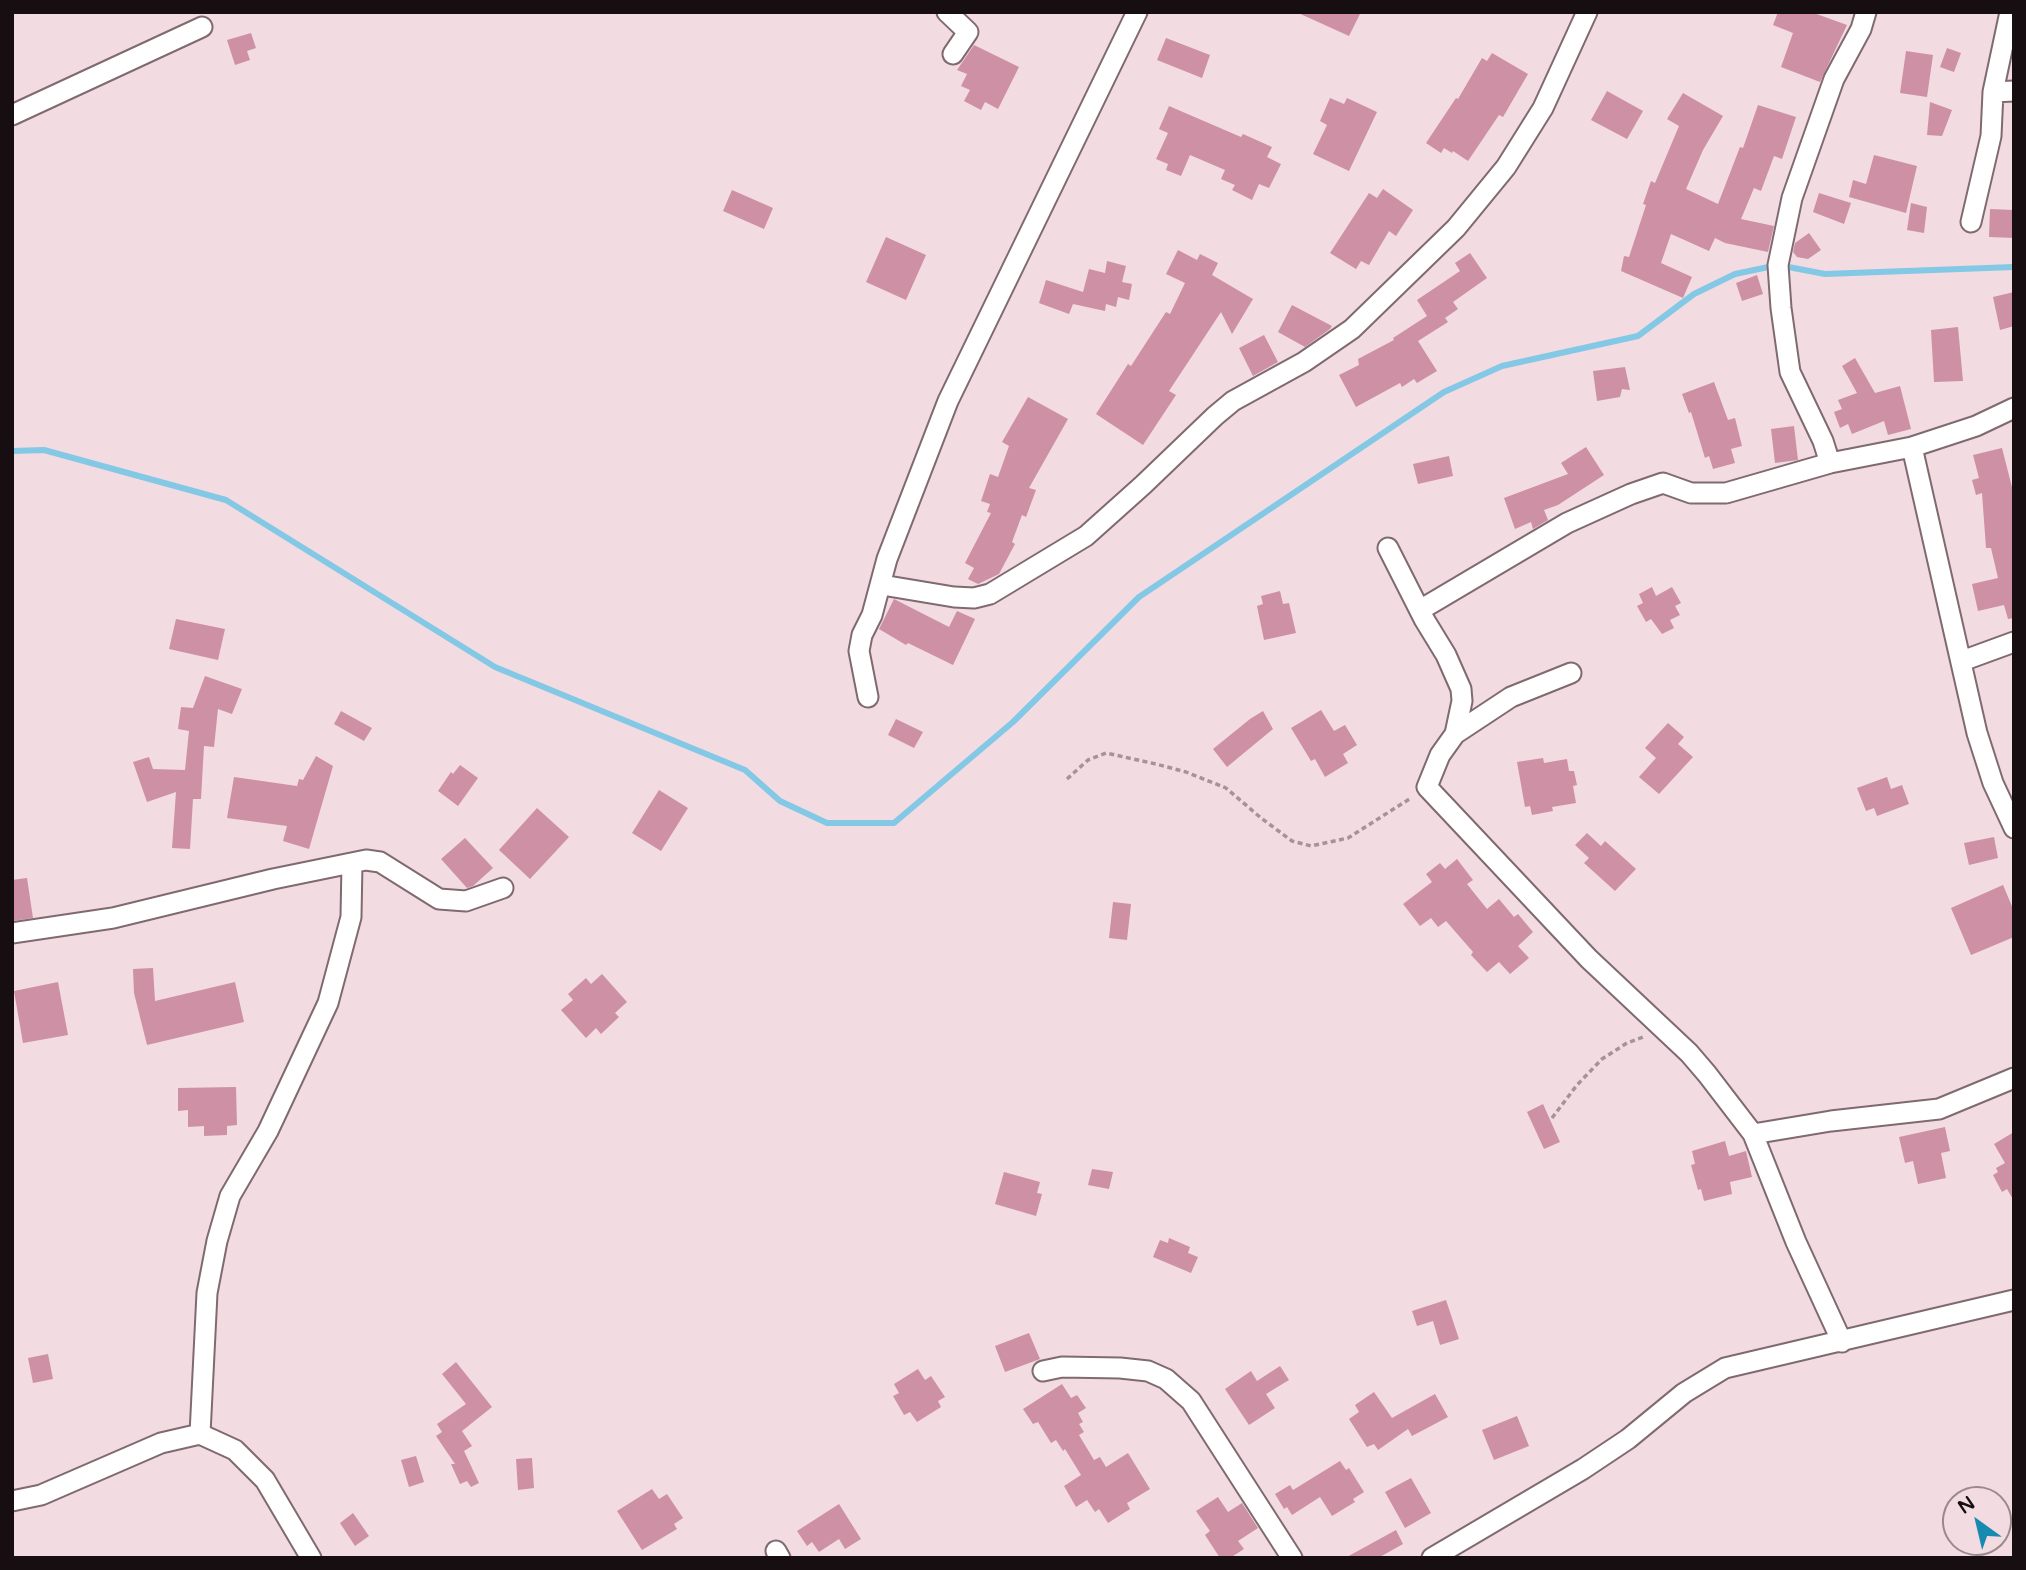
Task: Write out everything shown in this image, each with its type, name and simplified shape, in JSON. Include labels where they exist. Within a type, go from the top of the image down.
[{"type":"street","points":[[947,12],[968,32],[953,54]]},
{"type":"street","points":[[868,697],[859,651],[862,635],[882,585],[887,559],[948,401],[1138,12]]},
{"type":"street","points":[[882,585],[974,598],[990,594],[1086,536],[1143,485],[1189,438],[1233,401],[1304,362],[1352,329],[1456,228],[1506,167],[1543,108],[1587,12]]},
{"type":"street","points":[[1830,463],[1823,441],[1790,372],[1778,265],[1792,198],[1811,138],[1833,79],[1861,29],[1866,12]]},
{"type":"street","points":[[1971,222],[1991,136],[1993,92],[2010,12]]},
{"type":"street","points":[[12,115],[202,27]]},
{"type":"street","points":[[1993,92],[2014,91]]},
{"type":"street","points":[[1420,610],[1567,523],[1631,494],[1663,483],[1691,493],[1726,493],[1830,463],[1912,447],[1976,426],[2014,408]]},
{"type":"street","points":[[1912,447],[1977,733],[1993,783],[2014,828]]},
{"type":"street","points":[[1388,548],[1459,680],[1462,701],[1455,734]]},
{"type":"street","points":[[1962,661],[2014,642]]},
{"type":"street","points":[[1571,673],[1511,698],[1455,734],[1440,755],[1427,787],[1589,958],[1665,1029],[1707,1074],[1753,1134],[1796,1242],[1842,1342]]},
{"type":"street","points":[[12,933],[113,918],[273,879],[366,860],[380,862],[439,899],[466,901],[503,888]]},
{"type":"street","points":[[200,1434],[207,1293],[217,1241],[230,1196],[268,1131],[328,1003],[351,917],[352,863]]},
{"type":"street","points":[[1753,1134],[1831,1121],[1940,1109],[2014,1078]]},
{"type":"street","points":[[1436,1557],[1583,1469],[1628,1439],[1684,1393],[1725,1368],[2014,1300]]},
{"type":"street","points":[[1043,1371],[1062,1367],[1120,1368],[1148,1371],[1166,1379],[1191,1401],[1292,1558]]},
{"type":"street","points":[[12,1501],[41,1495],[161,1443],[200,1434],[235,1450],[265,1480],[311,1558]]},
{"type":"path","points":[[1067,779],[1088,760],[1106,753],[1166,767],[1226,788],[1292,841],[1311,846],[1348,838],[1427,787]]},
{"type":"path","points":[[1552,1118],[1577,1084],[1602,1059],[1627,1042],[1665,1029]]},
{"type":"building","points":[[1296,12],[1361,12],[1349,36]]},
{"type":"building","points":[[1778,12],[1811,12],[1847,25],[1820,82],[1781,67],[1793,33],[1773,25]]},
{"type":"building","points":[[251,33],[256,48],[247,51],[250,60],[235,65],[227,40]]},
{"type":"building","points":[[1166,38],[1210,55],[1202,78],[1157,60]]},
{"type":"building","points":[[974,45],[1019,67],[998,109],[985,102],[981,110],[964,101],[970,90],[961,86],[967,74],[957,70]]},
{"type":"building","points":[[1947,48],[1961,53],[1954,72],[1940,67]]},
{"type":"building","points":[[1906,51],[1933,55],[1927,97],[1900,93]]},
{"type":"building","points":[[1492,53],[1528,74],[1503,117],[1499,115],[1468,161],[1444,148],[1441,153],[1426,143],[1456,98],[1458,99],[1482,58],[1487,61]]},
{"type":"building","points":[[1607,91],[1643,111],[1627,139],[1591,120]]},
{"type":"building","points":[[1683,93],[1723,116],[1703,150],[1686,189],[1718,204],[1740,147],[1743,148],[1758,105],[1796,117],[1782,159],[1774,156],[1761,191],[1754,188],[1741,219],[1774,226],[1768,252],[1725,243],[1715,238],[1709,251],[1671,234],[1661,263],[1692,277],[1683,298],[1621,271],[1624,256],[1629,257],[1651,181],[1655,183],[1679,126],[1667,119]]},
{"type":"building","points":[[1330,98],[1344,104],[1347,98],[1377,112],[1349,171],[1313,154],[1327,125],[1320,121]]},
{"type":"building","points":[[1930,102],[1952,110],[1942,136],[1927,135]]},
{"type":"building","points":[[1169,106],[1241,137],[1243,134],[1272,147],[1267,157],[1281,164],[1269,188],[1259,184],[1252,200],[1232,190],[1235,185],[1221,179],[1225,170],[1190,155],[1181,176],[1166,170],[1168,164],[1156,159],[1168,133],[1159,129]]},
{"type":"building","points":[[1874,155],[1917,166],[1906,213],[1849,197],[1853,180],[1866,184]]},
{"type":"building","points":[[1383,189],[1413,210],[1396,236],[1389,231],[1369,265],[1361,261],[1356,269],[1330,253],[1369,193],[1377,198]]},
{"type":"building","points":[[732,190],[773,208],[764,229],[723,211]]},
{"type":"building","points":[[1819,193],[1851,203],[1844,224],[1813,212]]},
{"type":"building","points":[[1911,203],[1927,207],[1924,233],[1907,230]]},
{"type":"building","points":[[1990,209],[2014,210],[2014,238],[1989,237]]},
{"type":"building","points":[[1809,233],[1821,250],[1808,259],[1797,257],[1793,252],[1795,243]]},
{"type":"building","points":[[886,237],[926,255],[906,300],[866,282]]},
{"type":"building","points":[[1178,250],[1197,260],[1200,254],[1218,263],[1212,275],[1253,299],[1232,334],[1221,312],[1169,391],[1176,395],[1143,445],[1096,414],[1166,312],[1170,314],[1185,283],[1166,274]]},
{"type":"building","points":[[1470,253],[1487,278],[1453,302],[1458,309],[1445,318],[1448,322],[1418,341],[1437,371],[1417,383],[1414,379],[1402,387],[1400,383],[1356,407],[1339,375],[1359,365],[1358,359],[1394,340],[1393,338],[1427,316],[1417,300],[1460,271],[1455,263]]},
{"type":"building","points":[[1107,261],[1126,266],[1122,282],[1132,284],[1129,300],[1118,297],[1116,307],[1106,304],[1105,311],[1073,304],[1069,314],[1039,303],[1046,280],[1083,292],[1089,269],[1105,273]]},
{"type":"building","points":[[1757,275],[1763,294],[1742,301],[1736,283]]},
{"type":"building","points":[[2014,292],[2014,326],[2000,330],[1993,297]]},
{"type":"building","points":[[1292,305],[1332,326],[1305,347],[1278,332]]},
{"type":"building","points":[[1958,327],[1963,381],[1934,382],[1931,330]]},
{"type":"building","points":[[1264,335],[1278,362],[1253,376],[1239,348]]},
{"type":"building","points":[[1855,358],[1875,393],[1900,386],[1911,429],[1888,435],[1884,421],[1852,434],[1848,424],[1840,428],[1834,412],[1842,409],[1838,400],[1857,393],[1842,366]]},
{"type":"building","points":[[1625,367],[1630,390],[1622,389],[1620,397],[1597,401],[1593,371]]},
{"type":"building","points":[[1714,382],[1728,420],[1735,418],[1742,446],[1731,449],[1735,463],[1713,469],[1709,456],[1705,458],[1691,412],[1689,413],[1682,394]]},
{"type":"building","points":[[1028,397],[1068,419],[1029,488],[1036,490],[1026,517],[1022,515],[1012,542],[1015,544],[999,574],[978,584],[968,579],[974,568],[965,563],[991,513],[987,512],[990,504],[981,501],[990,474],[998,477],[1009,446],[1002,442]]},
{"type":"building","points":[[1794,426],[1798,460],[1775,463],[1771,429]]},
{"type":"building","points":[[1586,447],[1604,475],[1558,505],[1544,510],[1548,520],[1533,529],[1531,522],[1515,529],[1504,498],[1568,474],[1561,463]]},
{"type":"building","points":[[2002,448],[2014,495],[2014,618],[2008,619],[2004,605],[1978,611],[1972,584],[1998,578],[1991,548],[1986,548],[1982,493],[1976,495],[1972,480],[1979,478],[1973,455]]},
{"type":"building","points":[[1449,456],[1453,476],[1418,484],[1413,464]]},
{"type":"building","points":[[1652,587],[1656,596],[1672,587],[1681,603],[1675,606],[1680,615],[1670,620],[1674,628],[1662,634],[1651,619],[1646,622],[1637,606],[1643,603],[1639,594]]},
{"type":"building","points":[[1280,591],[1283,604],[1289,603],[1296,633],[1264,640],[1257,606],[1263,604],[1261,596]]},
{"type":"building","points":[[894,599],[949,627],[957,611],[975,619],[953,665],[908,643],[906,645],[879,629]]},
{"type":"building","points":[[176,619],[225,629],[218,660],[169,649]]},
{"type":"building","points":[[205,676],[242,689],[232,714],[218,709],[214,747],[204,746],[201,799],[193,799],[190,849],[172,848],[176,792],[147,802],[133,762],[149,757],[153,769],[185,770],[189,731],[178,729],[181,707],[193,708]]},
{"type":"building","points":[[1321,710],[1334,731],[1345,725],[1357,745],[1343,754],[1348,763],[1325,777],[1315,759],[1311,761],[1291,728]]},
{"type":"building","points":[[341,711],[372,728],[364,741],[334,724]]},
{"type":"building","points":[[1263,711],[1273,729],[1227,767],[1213,749]]},
{"type":"building","points":[[896,719],[923,732],[914,748],[888,735]]},
{"type":"building","points":[[1668,723],[1684,737],[1678,744],[1693,757],[1659,794],[1639,777],[1656,758],[1645,748]]},
{"type":"building","points":[[316,756],[333,766],[309,849],[283,841],[287,826],[227,818],[234,777],[297,786]]},
{"type":"building","points":[[1543,758],[1544,763],[1567,759],[1569,771],[1574,771],[1577,785],[1573,786],[1576,803],[1552,807],[1553,811],[1532,815],[1530,806],[1525,807],[1517,762]]},
{"type":"building","points":[[460,765],[478,778],[458,806],[438,791],[451,772],[453,774]]},
{"type":"building","points":[[1887,777],[1891,789],[1902,785],[1909,804],[1877,816],[1874,808],[1866,811],[1857,788]]},
{"type":"building","points":[[659,790],[688,808],[661,851],[632,833]]},
{"type":"building","points":[[537,808],[569,837],[530,879],[499,850]]},
{"type":"building","points":[[1587,833],[1601,846],[1605,841],[1636,869],[1615,891],[1584,863],[1589,858],[1575,845]]},
{"type":"building","points":[[1994,837],[1998,858],[1969,865],[1964,843]]},
{"type":"building","points":[[465,838],[493,868],[467,888],[441,859]]},
{"type":"building","points":[[1457,859],[1473,880],[1467,884],[1487,909],[1499,899],[1514,917],[1518,914],[1533,932],[1518,946],[1529,958],[1510,974],[1499,962],[1487,972],[1446,921],[1438,927],[1431,918],[1420,926],[1403,904],[1432,882],[1426,874],[1440,863],[1445,869]]},
{"type":"building","points":[[27,878],[33,918],[12,921],[12,880]]},
{"type":"building","points":[[2003,885],[2014,911],[2014,937],[1971,955],[1951,908]]},
{"type":"building","points":[[1113,902],[1131,904],[1127,940],[1109,938]]},
{"type":"building","points":[[153,968],[155,1001],[235,982],[244,1022],[147,1045],[134,993],[133,969]]},
{"type":"building","points":[[602,974],[627,1002],[615,1013],[619,1017],[601,1034],[596,1028],[586,1038],[561,1010],[573,1000],[568,994],[586,978],[591,984]]},
{"type":"building","points":[[58,982],[68,1035],[23,1043],[14,991]]},
{"type":"building","points":[[236,1087],[237,1125],[227,1126],[227,1135],[204,1136],[204,1126],[188,1127],[188,1110],[178,1111],[178,1088]]},
{"type":"building","points":[[1543,1104],[1560,1142],[1544,1149],[1527,1112]]},
{"type":"building","points":[[1945,1127],[1950,1151],[1941,1153],[1946,1178],[1918,1184],[1913,1161],[1905,1163],[1899,1137]]},
{"type":"building","points":[[2014,1132],[2014,1201],[2007,1189],[2002,1192],[1993,1175],[1998,1172],[1996,1168],[2005,1163],[1994,1144]]},
{"type":"building","points":[[1725,1141],[1729,1156],[1746,1151],[1752,1177],[1730,1182],[1732,1194],[1704,1201],[1691,1165],[1695,1164],[1692,1151]]},
{"type":"building","points":[[1092,1169],[1113,1172],[1109,1189],[1088,1185]]},
{"type":"building","points":[[1004,1172],[1040,1182],[1037,1193],[1042,1194],[1036,1216],[995,1204]]},
{"type":"building","points":[[1169,1238],[1190,1247],[1188,1253],[1198,1257],[1191,1273],[1153,1257],[1160,1240],[1168,1243]]},
{"type":"building","points":[[1446,1300],[1459,1339],[1440,1345],[1433,1321],[1417,1326],[1412,1311]]},
{"type":"building","points":[[1029,1333],[1040,1359],[1005,1372],[995,1346]]},
{"type":"building","points":[[48,1354],[53,1379],[33,1383],[28,1358]]},
{"type":"building","points":[[456,1362],[492,1407],[462,1431],[472,1446],[464,1451],[479,1483],[471,1487],[467,1481],[460,1484],[451,1464],[455,1464],[436,1436],[442,1432],[437,1424],[466,1404],[442,1374]]},
{"type":"building","points":[[1280,1366],[1289,1380],[1266,1394],[1275,1408],[1249,1425],[1225,1389],[1251,1371],[1257,1381]]},
{"type":"building","points":[[918,1369],[925,1380],[931,1376],[945,1397],[938,1401],[941,1407],[917,1422],[910,1412],[904,1415],[893,1396],[899,1393],[894,1384]]},
{"type":"building","points":[[1062,1384],[1071,1398],[1077,1395],[1086,1408],[1078,1413],[1083,1422],[1079,1424],[1084,1432],[1079,1435],[1094,1460],[1100,1457],[1106,1467],[1128,1453],[1150,1489],[1127,1503],[1130,1509],[1108,1523],[1099,1509],[1095,1512],[1087,1500],[1076,1507],[1064,1486],[1081,1475],[1065,1449],[1063,1451],[1056,1440],[1051,1443],[1038,1422],[1033,1424],[1023,1409]]},
{"type":"building","points":[[1374,1392],[1392,1418],[1435,1394],[1448,1417],[1412,1436],[1408,1429],[1378,1450],[1374,1444],[1367,1447],[1349,1419],[1359,1412],[1355,1405]]},
{"type":"building","points":[[1517,1416],[1529,1446],[1494,1460],[1482,1430]]},
{"type":"building","points":[[416,1456],[424,1482],[409,1487],[401,1460]]},
{"type":"building","points":[[532,1458],[534,1488],[518,1490],[516,1459]]},
{"type":"building","points":[[1340,1461],[1346,1470],[1349,1468],[1364,1492],[1353,1499],[1355,1502],[1332,1516],[1320,1497],[1292,1515],[1287,1507],[1284,1509],[1275,1494],[1290,1485],[1293,1490]]},
{"type":"building","points":[[1411,1478],[1431,1513],[1405,1528],[1385,1492]]},
{"type":"building","points":[[652,1489],[659,1499],[667,1494],[683,1518],[674,1524],[677,1529],[642,1550],[617,1511]]},
{"type":"building","points":[[1218,1497],[1228,1512],[1242,1503],[1258,1528],[1238,1541],[1244,1549],[1230,1558],[1220,1558],[1205,1535],[1210,1531],[1196,1511]]},
{"type":"building","points":[[839,1504],[861,1539],[845,1549],[839,1539],[819,1552],[812,1542],[807,1546],[797,1531]]},
{"type":"building","points":[[353,1513],[369,1536],[355,1546],[340,1523]]},
{"type":"building","points":[[1396,1530],[1403,1544],[1378,1558],[1345,1558]]},
{"type":"waterway","points":[[12,451],[44,450],[226,500],[495,667],[745,770],[780,801],[827,823],[894,823],[1013,722],[1139,597],[1444,392],[1502,366],[1638,336],[1694,294],[1735,274],[1778,265],[1825,274],[2014,267]]}]
